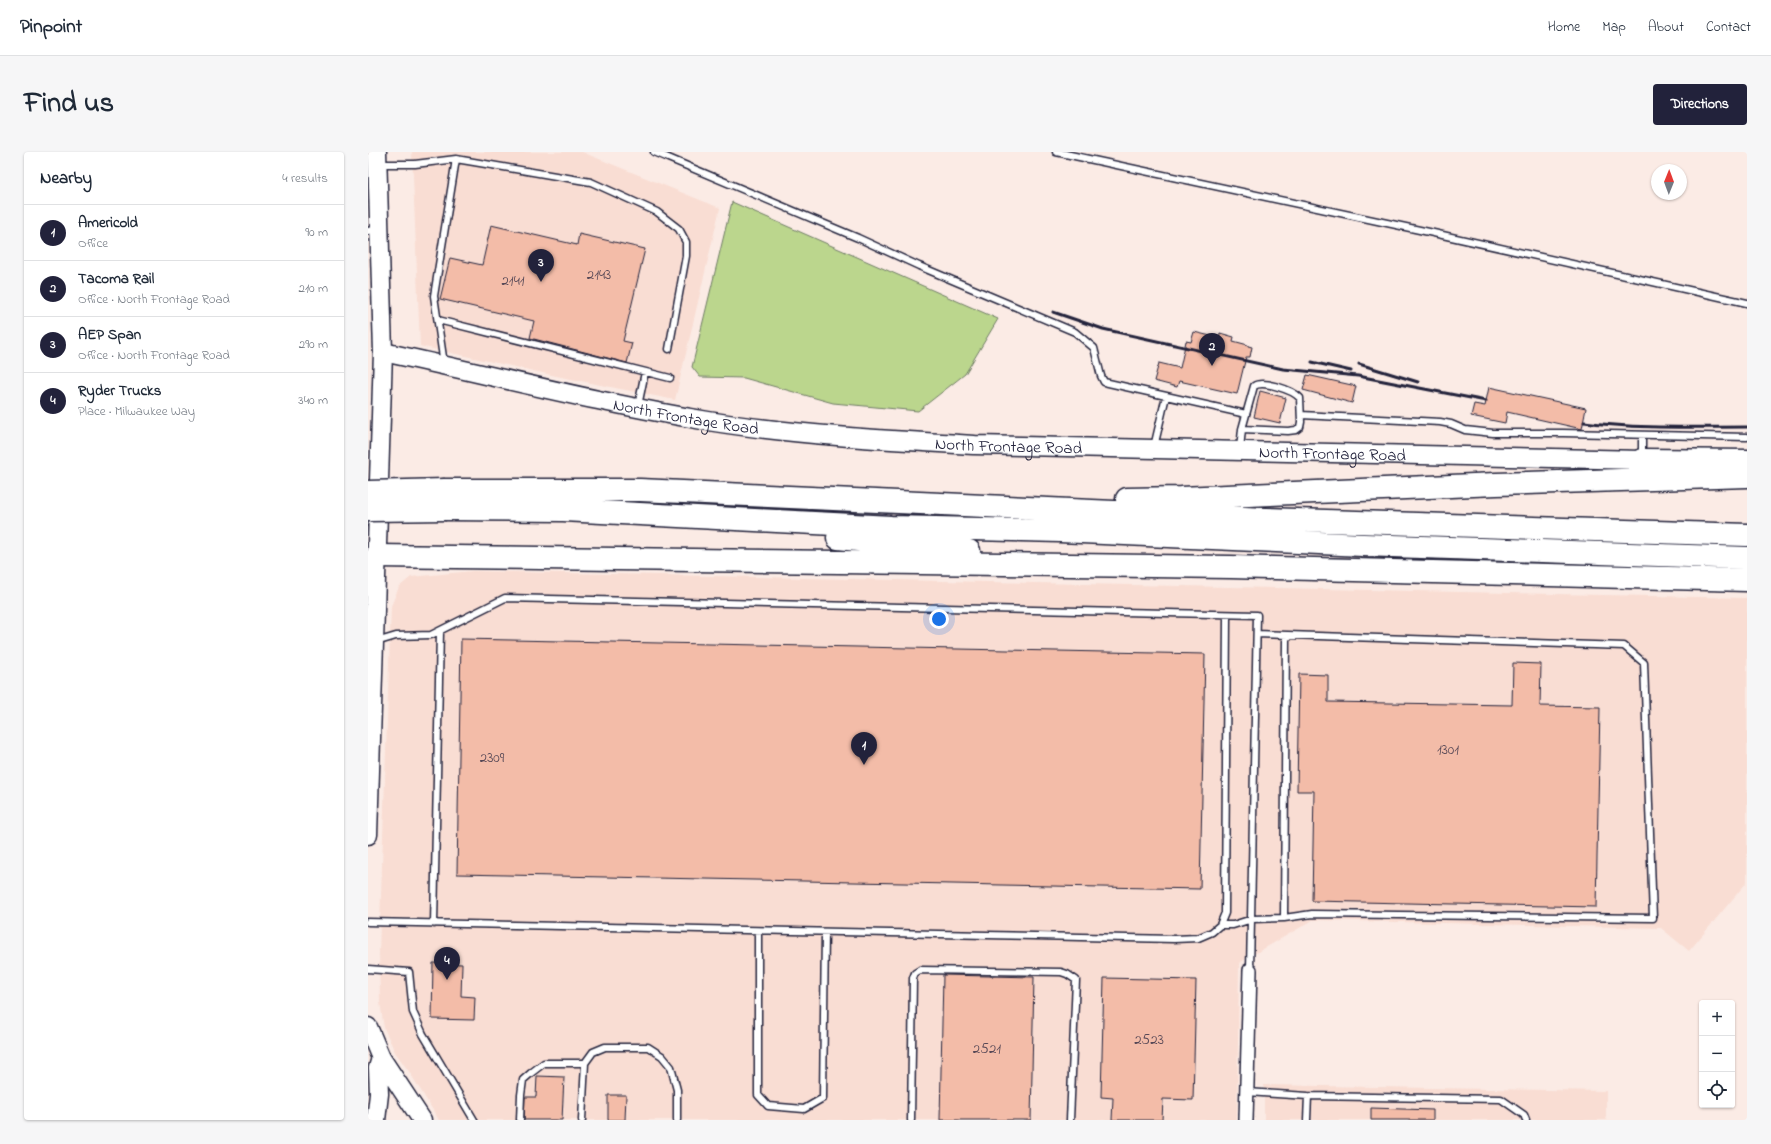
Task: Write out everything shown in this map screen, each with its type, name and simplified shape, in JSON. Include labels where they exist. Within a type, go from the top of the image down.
[{"type":"highway","points":[[1642,460],[1747,461]]},
{"type":"highway","points":[[830,499],[1181,498],[1496,484],[1747,476]]},
{"type":"highway","points":[[368,510],[445,499],[640,490],[1258,518],[1747,535]]},
{"type":"highway","points":[[368,492],[995,554],[1231,567]]},
{"type":"highway","points":[[562,510],[891,527],[1747,558]]},
{"type":"highway","points":[[377,556],[1231,567],[1747,580]]},
{"type":"street","points":[[368,835],[372,642],[377,556],[377,418],[382,352],[374,230],[378,158]]},
{"type":"street","name":"North Frontage Road","points":[[382,352],[444,365],[545,390],[708,421],[879,439],[976,445],[1642,460]]},
{"type":"street","points":[[1246,1120],[1250,970]]},
{"type":"street","points":[[368,1027],[381,1058],[417,1118]]},
{"type":"street","points":[[376,1120],[379,1094],[378,1068],[381,1058]]},
{"type":"lane","points":[[654,152],[838,229],[919,266],[1075,332],[1094,348],[1104,382],[1246,414]]},
{"type":"lane","points":[[1056,152],[1460,238],[1747,303]]},
{"type":"lane","points":[[378,158],[415,164],[456,158],[592,182],[657,212],[679,229],[686,242],[686,256],[669,349]]},
{"type":"lane","points":[[444,365],[434,296],[456,158]]},
{"type":"lane","points":[[438,320],[670,378]]},
{"type":"lane","points":[[637,408],[645,372]]},
{"type":"lane","points":[[1240,451],[1242,429],[1252,388],[1255,384],[1260,383],[1284,389],[1298,395],[1301,401],[1300,427],[1293,430],[1242,429]]},
{"type":"lane","points":[[1154,449],[1166,396]]},
{"type":"lane","points":[[1301,415],[1440,422],[1451,424],[1465,430],[1494,433],[1747,437]]},
{"type":"lane","points":[[1642,435],[1642,460]]},
{"type":"lane","points":[[372,642],[396,636],[430,635],[505,598],[1257,615],[1250,970]]},
{"type":"lane","points":[[1220,925],[1225,913],[1227,615]]},
{"type":"lane","points":[[434,924],[440,631]]},
{"type":"lane","points":[[368,922],[1174,939],[1198,938],[1220,925],[1233,925],[1252,919],[1284,918],[1312,914],[1653,918],[1644,662],[1624,646],[1256,634]]},
{"type":"lane","points":[[1284,918],[1286,636]]},
{"type":"lane","points":[[758,931],[758,1095],[768,1106],[804,1109],[823,1098],[825,932]]},
{"type":"lane","points":[[368,969],[409,972],[413,1012],[423,1034],[474,1120]]},
{"type":"lane","points":[[911,1120],[914,978],[915,973],[920,970],[1061,972],[1076,980],[1070,1120]]},
{"type":"lane","points":[[582,1120],[585,1063],[593,1052],[605,1047],[648,1047],[662,1056],[671,1067],[677,1090],[677,1120]]},
{"type":"lane","points":[[520,1120],[520,1095],[523,1080],[544,1063],[585,1063]]},
{"type":"lane","points":[[1247,1092],[1308,1096],[1500,1099],[1524,1115],[1526,1120]]},
{"type":"lane","points":[[1307,1120],[1308,1096]]},
{"type":"shaded area","points":[[412,152],[582,152],[720,208],[675,400],[420,346]]},
{"type":"shaded area","points":[[473,571],[1747,598],[1747,882],[1689,951],[1661,928],[1313,920],[1239,963],[1237,1120],[439,1120],[395,1052],[384,1028],[380,1002],[379,952],[391,606],[399,587],[411,577]]},
{"type":"shaded area","points":[[1264,1085],[1606,1091],[1606,1120],[1264,1120]]},
{"type":"green space","points":[[732,202],[998,319],[965,374],[918,411],[833,403],[744,378],[700,377],[692,367]]},
{"type":"building","points":[[491,225],[577,245],[579,234],[645,249],[623,341],[632,343],[627,363],[530,338],[534,321],[440,299],[450,258],[482,265]]},
{"type":"building","points":[[1194,332],[1219,338],[1220,333],[1234,337],[1233,341],[1252,347],[1250,357],[1246,357],[1237,394],[1179,381],[1177,387],[1154,381],[1159,363],[1180,368],[1186,341],[1191,342]]},
{"type":"building","points":[[1307,375],[1356,386],[1352,403],[1303,390]]},
{"type":"building","points":[[1489,387],[1586,408],[1582,429],[1507,412],[1505,423],[1471,416],[1474,404],[1485,406]]},
{"type":"building","points":[[1260,391],[1286,398],[1280,423],[1254,417]]},
{"type":"building","points":[[461,639],[1205,654],[1200,889],[457,874]]},
{"type":"building","points":[[1513,663],[1541,664],[1540,706],[1600,707],[1596,907],[1312,901],[1314,791],[1297,791],[1299,674],[1328,675],[1328,702],[1512,705]]},
{"type":"building","points":[[433,963],[462,964],[461,996],[475,997],[474,1020],[432,1019]]},
{"type":"building","points":[[943,975],[1034,977],[1031,1120],[940,1120]]},
{"type":"building","points":[[1104,978],[1196,980],[1193,1100],[1163,1099],[1162,1120],[1112,1120],[1113,1098],[1101,1097]]},
{"type":"building","points":[[537,1076],[564,1077],[562,1120],[524,1120],[525,1097],[536,1097]]},
{"type":"building","points":[[608,1095],[626,1095],[625,1120],[608,1120]]},
{"type":"building","points":[[1371,1108],[1433,1110],[1433,1120],[1371,1120]]},
{"type":"railway","points":[[1053,312],[1103,329],[1283,369],[1358,376],[1486,401]]},
{"type":"railway","points":[[1312,362],[1351,371]]},
{"type":"railway","points":[[1359,364],[1418,382]]},
{"type":"railway","points":[[1584,422],[1645,427],[1747,427]]},
{"type":"place","name":"AEP Span","points":[[541,282]]},
{"type":"place","name":"Tacoma Rail","points":[[1212,366]]},
{"type":"place","name":"Americold","points":[[864,765]]},
{"type":"place","name":"Ryder Trucks","points":[[447,980]]}]
